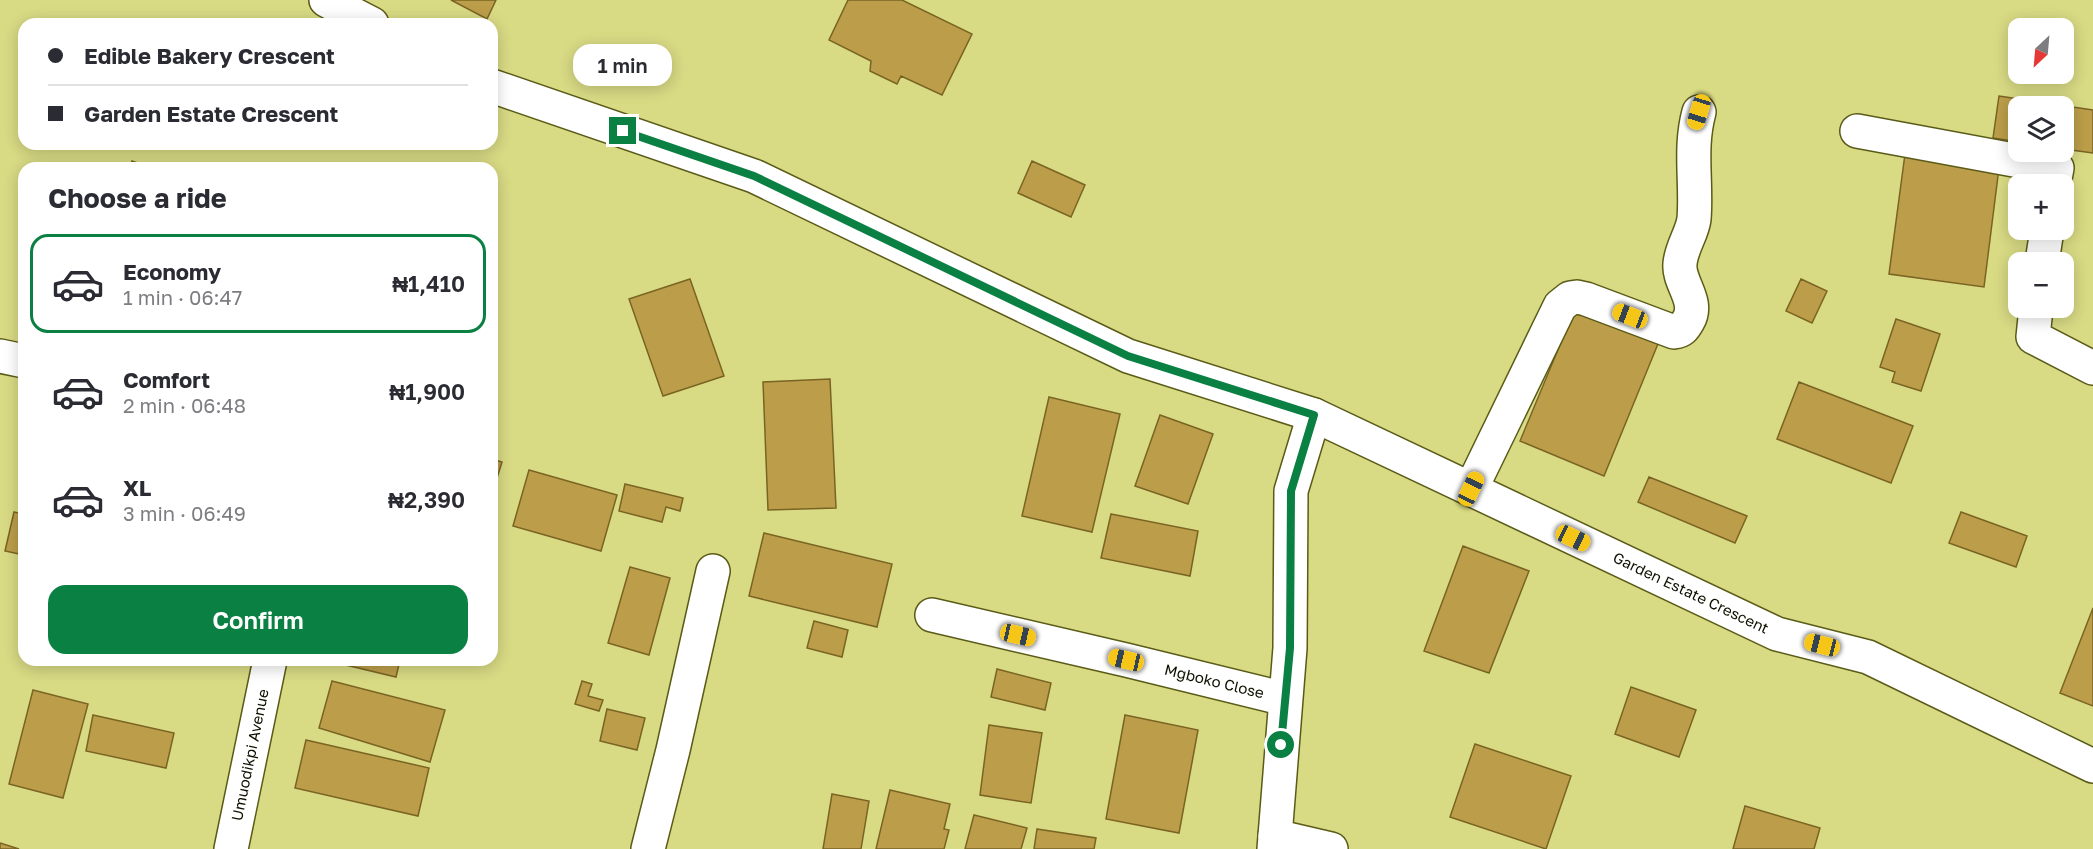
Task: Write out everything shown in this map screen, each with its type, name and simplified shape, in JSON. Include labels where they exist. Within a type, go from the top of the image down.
[{"type":"street","points":[[326,0],[360,18]]},
{"type":"street","name":"Garden Estate Crescent","points":[[498,88],[754,176],[1128,356],[1314,415],[1777,634],[1868,657],[2093,766]]},
{"type":"street","points":[[1471,489],[1546,332],[1560,306],[1570,298],[1586,299],[1674,332],[1680,331],[1687,323],[1692,307],[1679,265],[1694,221],[1694,130],[1699,112]]},
{"type":"street","points":[[1857,131],[2057,168],[2056,174]]},
{"type":"street","points":[[2035,318],[2032,337],[2093,368]]},
{"type":"street","points":[[0,356],[18,360]]},
{"type":"street","points":[[1314,415],[1291,491],[1290,648],[1284,699],[1275,842],[1331,849]]},
{"type":"street","points":[[648,849],[673,750],[712,571]]},
{"type":"street","name":"Mgboko Close","points":[[932,615],[1284,699]]},
{"type":"street","name":"Umuodikpi Avenue","points":[[231,849],[269,666]]},
{"type":"building","points":[[451,0],[496,0],[487,18]]},
{"type":"building","points":[[848,0],[902,0],[972,34],[942,95],[901,76],[897,84],[870,71],[871,61],[829,40]]},
{"type":"building","points":[[1999,96],[2008,97],[2008,140],[1993,138]]},
{"type":"building","points":[[2074,107],[2093,110],[2093,153],[2074,150]]},
{"type":"building","points":[[1905,154],[1999,168],[1984,287],[1889,274]]},
{"type":"building","points":[[1032,161],[1085,185],[1071,217],[1018,193]]},
{"type":"building","points":[[690,279],[724,376],[663,396],[629,299]]},
{"type":"building","points":[[1801,279],[1827,291],[1812,323],[1786,311]]},
{"type":"building","points":[[1577,304],[1660,339],[1604,476],[1520,441]]},
{"type":"building","points":[[1896,319],[1940,334],[1921,391],[1892,382],[1895,372],[1880,367]]},
{"type":"building","points":[[830,379],[836,508],[768,510],[763,382]]},
{"type":"building","points":[[1799,382],[1913,426],[1891,483],[1777,439]]},
{"type":"building","points":[[1049,397],[1120,414],[1092,532],[1022,516]]},
{"type":"building","points":[[1160,415],[1213,434],[1188,504],[1135,486]]},
{"type":"building","points":[[498,461],[502,462],[498,475]]},
{"type":"building","points":[[529,470],[617,495],[601,551],[513,526]]},
{"type":"building","points":[[1649,477],[1747,516],[1735,543],[1638,502]]},
{"type":"building","points":[[625,484],[683,498],[680,511],[666,507],[662,522],[619,511]]},
{"type":"building","points":[[14,512],[18,513],[18,554],[5,551]]},
{"type":"building","points":[[1961,512],[2027,536],[2016,567],[1949,543]]},
{"type":"building","points":[[1111,514],[1198,531],[1190,576],[1101,558]]},
{"type":"building","points":[[764,533],[892,564],[877,627],[749,596]]},
{"type":"building","points":[[1463,546],[1529,571],[1489,673],[1424,651]]},
{"type":"building","points":[[630,567],[670,578],[649,655],[608,643]]},
{"type":"building","points":[[2093,608],[2093,706],[2060,693]]},
{"type":"building","points":[[814,621],[848,630],[842,657],[807,648]]},
{"type":"building","points":[[350,666],[399,666],[396,677]]},
{"type":"building","points":[[997,669],[1051,683],[1045,710],[991,697]]},
{"type":"building","points":[[332,681],[445,710],[430,762],[319,728]]},
{"type":"building","points":[[582,681],[592,684],[588,696],[603,700],[599,711],[575,704]]},
{"type":"building","points":[[1631,687],[1696,710],[1679,757],[1615,734]]},
{"type":"building","points":[[33,690],[88,704],[63,798],[9,784]]},
{"type":"building","points":[[607,709],[645,718],[637,750],[600,741]]},
{"type":"building","points":[[93,715],[174,733],[166,768],[86,751]]},
{"type":"building","points":[[1125,715],[1198,730],[1179,833],[1106,819]]},
{"type":"building","points":[[989,725],[1042,733],[1031,803],[980,795]]},
{"type":"building","points":[[306,740],[429,768],[418,816],[295,788]]},
{"type":"building","points":[[1475,744],[1571,776],[1546,849],[1450,817]]},
{"type":"building","points":[[890,790],[950,804],[944,829],[949,830],[944,849],[876,849]]},
{"type":"building","points":[[832,794],[869,801],[861,849],[823,849]]},
{"type":"building","points":[[1745,806],[1820,828],[1814,849],[1733,849]]},
{"type":"building","points":[[974,815],[1027,828],[1021,849],[965,849]]},
{"type":"building","points":[[1037,829],[1096,838],[1094,849],[1034,849]]},
{"type":"building","points":[[0,843],[19,849],[0,849]]},
{"type":"route","points":[[623,131],[754,176],[1128,356],[1314,415],[1291,491],[1290,648],[1281,745]]}]
